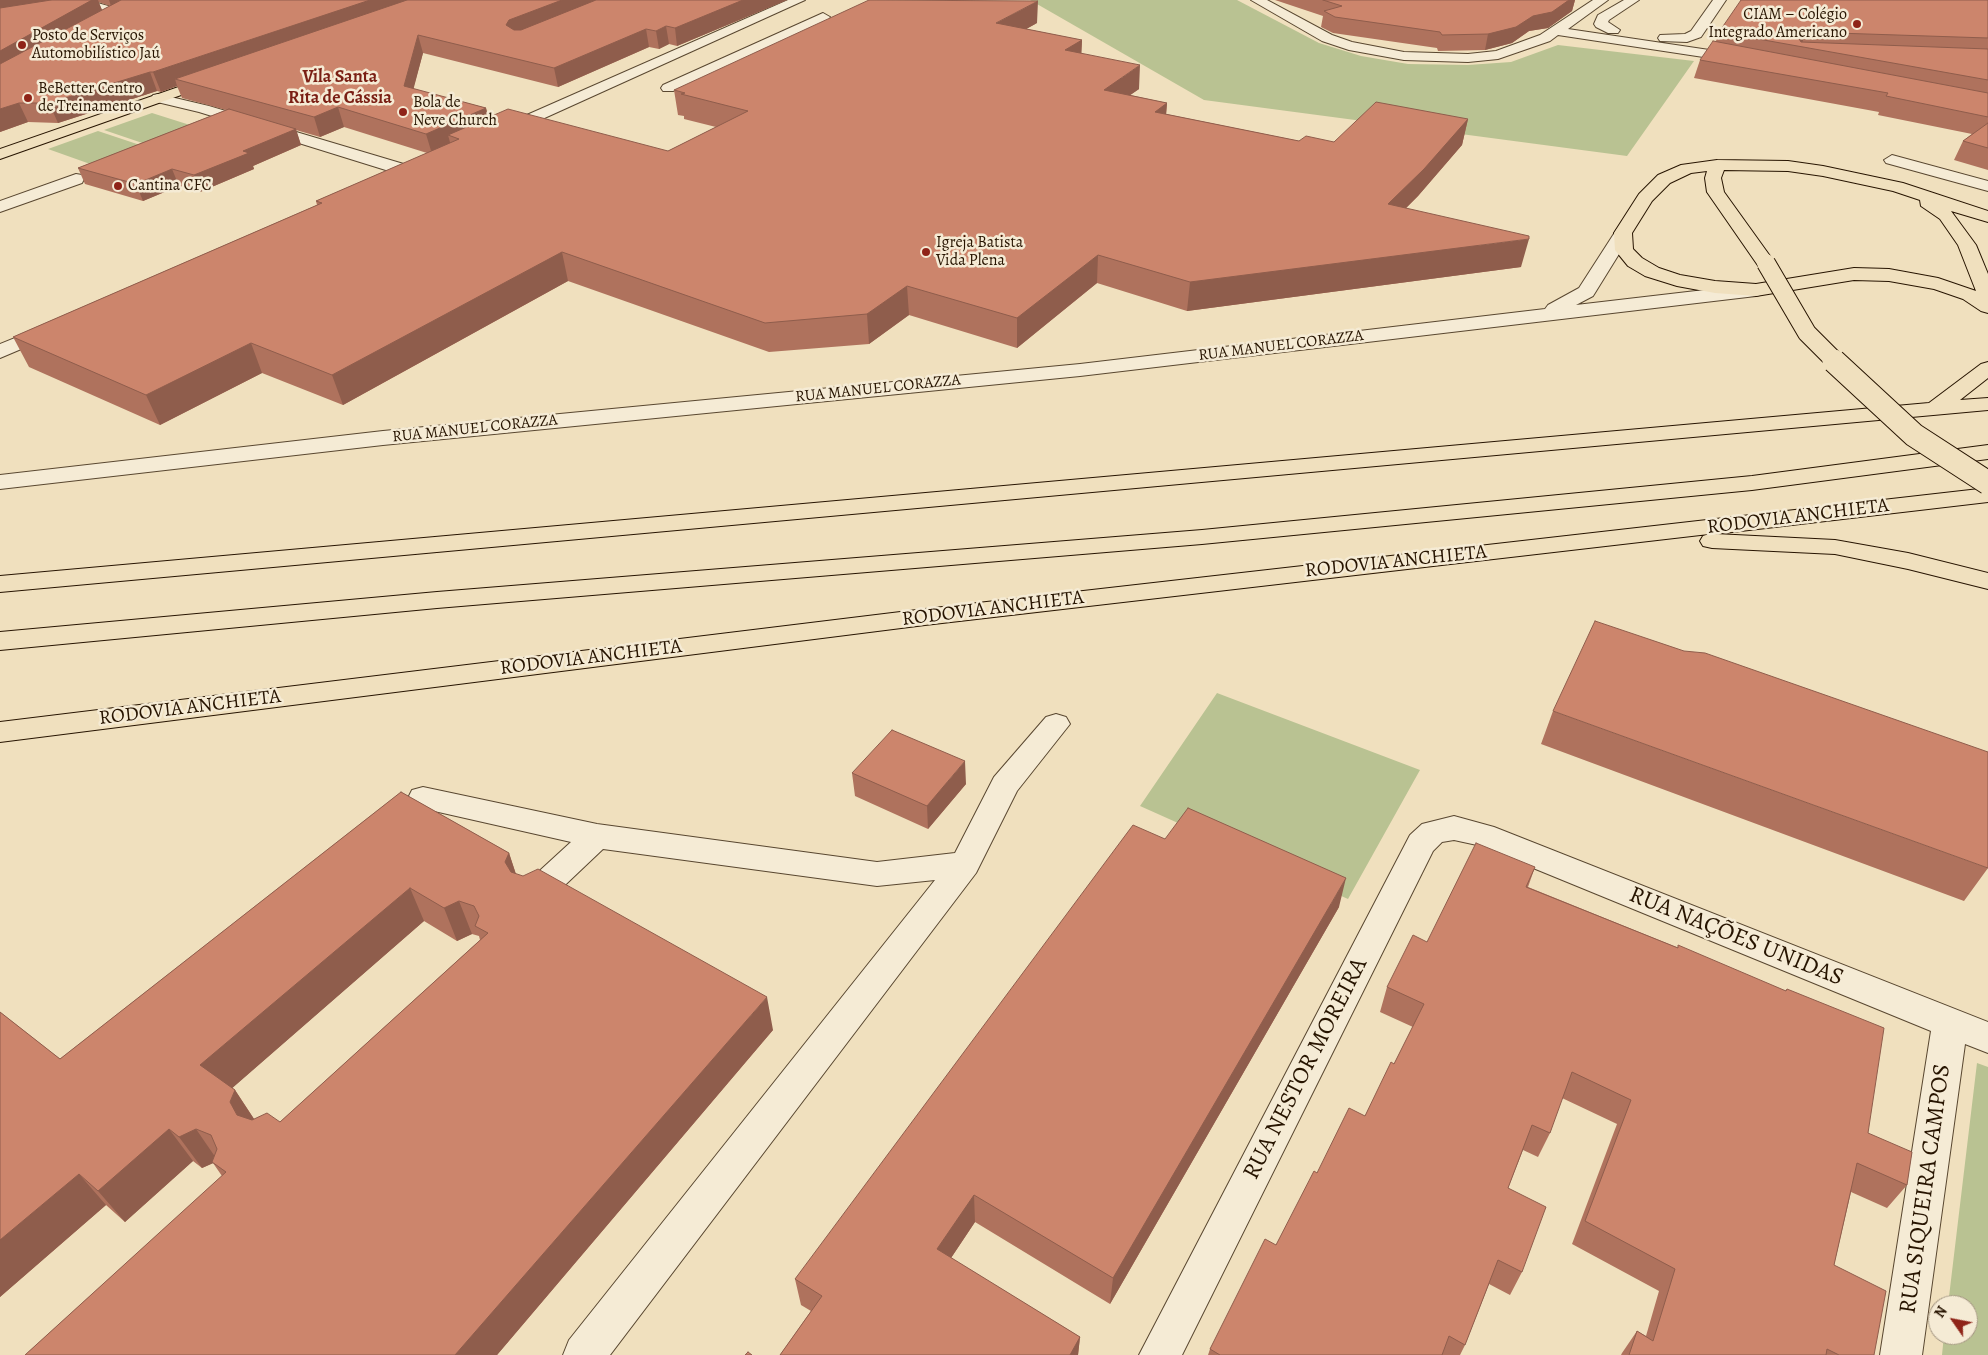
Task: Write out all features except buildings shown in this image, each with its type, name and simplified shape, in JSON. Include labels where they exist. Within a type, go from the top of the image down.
[{"type":"main road","points":[[0,154],[223,76]]},
{"type":"main road","points":[[1897,188],[1946,215],[1967,245],[1987,291],[1970,295],[1938,284],[1889,275],[1854,274],[1756,290],[1706,285],[1677,280],[1652,272],[1635,262],[1624,250],[1624,233],[1645,198],[1664,179],[1687,169],[1718,165],[1788,166],[1897,188],[1988,217]]},
{"type":"main road","points":[[1718,165],[1713,178],[1716,192],[1766,263],[1807,333],[1856,383],[1914,435],[1988,483]]},
{"type":"main road","points":[[1937,406],[1988,368]]},
{"type":"main road","points":[[0,584],[1937,406],[1988,404]]},
{"type":"main road","name":"RODOVIA ANCHIETA","points":[[0,641],[446,599],[1202,538],[1752,483],[1988,452]]},
{"type":"main road","name":"RODOVIA ANCHIETA","points":[[0,732],[944,614],[1266,576],[1633,537],[1988,495]]},
{"type":"main road","points":[[1633,537],[1835,547],[1908,561],[1988,580]]},
{"type":"street","points":[[0,22],[107,0]]},
{"type":"street","points":[[484,139],[799,0]]},
{"type":"street","points":[[1257,0],[1327,38],[1374,52],[1404,56],[1468,58],[1498,54],[1521,48],[1557,31],[1602,0]]},
{"type":"street","points":[[1633,0],[1604,18],[1601,24],[1616,31],[1674,40],[1687,38],[1696,34],[1720,0]]},
{"type":"street","points":[[1572,5],[1589,9]]},
{"type":"street","points":[[52,12],[94,6],[115,15]]},
{"type":"street","points":[[668,88],[823,17]]},
{"type":"street","points":[[740,26],[782,35]]},
{"type":"street","points":[[1557,31],[1757,57]]},
{"type":"street","points":[[158,98],[204,109],[416,170],[384,184]]},
{"type":"street","points":[[1892,160],[1988,186]]},
{"type":"street","points":[[0,207],[76,179]]},
{"type":"street","points":[[1542,316],[1586,292],[1624,233]]},
{"type":"street","name":"RUA MANUEL CORAZZA","points":[[0,482],[383,438],[1080,370],[1756,290]]},
{"type":"street","points":[[0,352],[64,324]]},
{"type":"street","points":[[584,1355],[965,864],[1005,785],[1056,724]]},
{"type":"street","points":[[423,798],[597,836],[877,874],[965,864]]},
{"type":"street","name":"RUA NESTOR MOREIRA","points":[[1160,1355],[1421,843],[1433,832],[1454,828],[1483,836]]},
{"type":"street","points":[[534,894],[597,836]]},
{"type":"street","name":"RUA NAÇÕES UNIDAS","points":[[1483,836],[1988,1038]]},
{"type":"street","name":"RUA SIQUEIRA CAMPOS","points":[[1902,1355],[1950,1023]]},
{"type":"green space","points":[[1030,0],[1237,0],[1319,43],[1361,56],[1408,64],[1468,65],[1511,62],[1558,45],[1694,61],[1627,156],[1204,100]]},
{"type":"green space","points":[[152,113],[212,132],[163,150],[104,130]]},
{"type":"green space","points":[[98,131],[158,151],[107,170],[48,149]]},
{"type":"green space","points":[[1217,693],[1420,770],[1348,899],[1140,806]]},
{"type":"green space","points":[[1977,1063],[1988,1067],[1988,1355],[1942,1355],[1943,1345],[1978,1345],[1978,1295],[1949,1295]]},
{"type":"place","name":"CIAM – Colégio Integrado Americano","points":[[1857,24]]},
{"type":"place","name":"Posto de Serviços Automobilístico Jaú","points":[[22,45]]},
{"type":"place","name":"BeBetter Centro de Treinamento","points":[[28,98]]},
{"type":"place","name":"Bola de Neve Church","points":[[403,112]]},
{"type":"place","name":"Cantina CFC","points":[[118,186]]},
{"type":"place","name":"Igreja Batista Vida Plena","points":[[926,252]]},
{"type":"district","name":"Vila Santa Rita de Cássia","points":[[340,88]]}]
